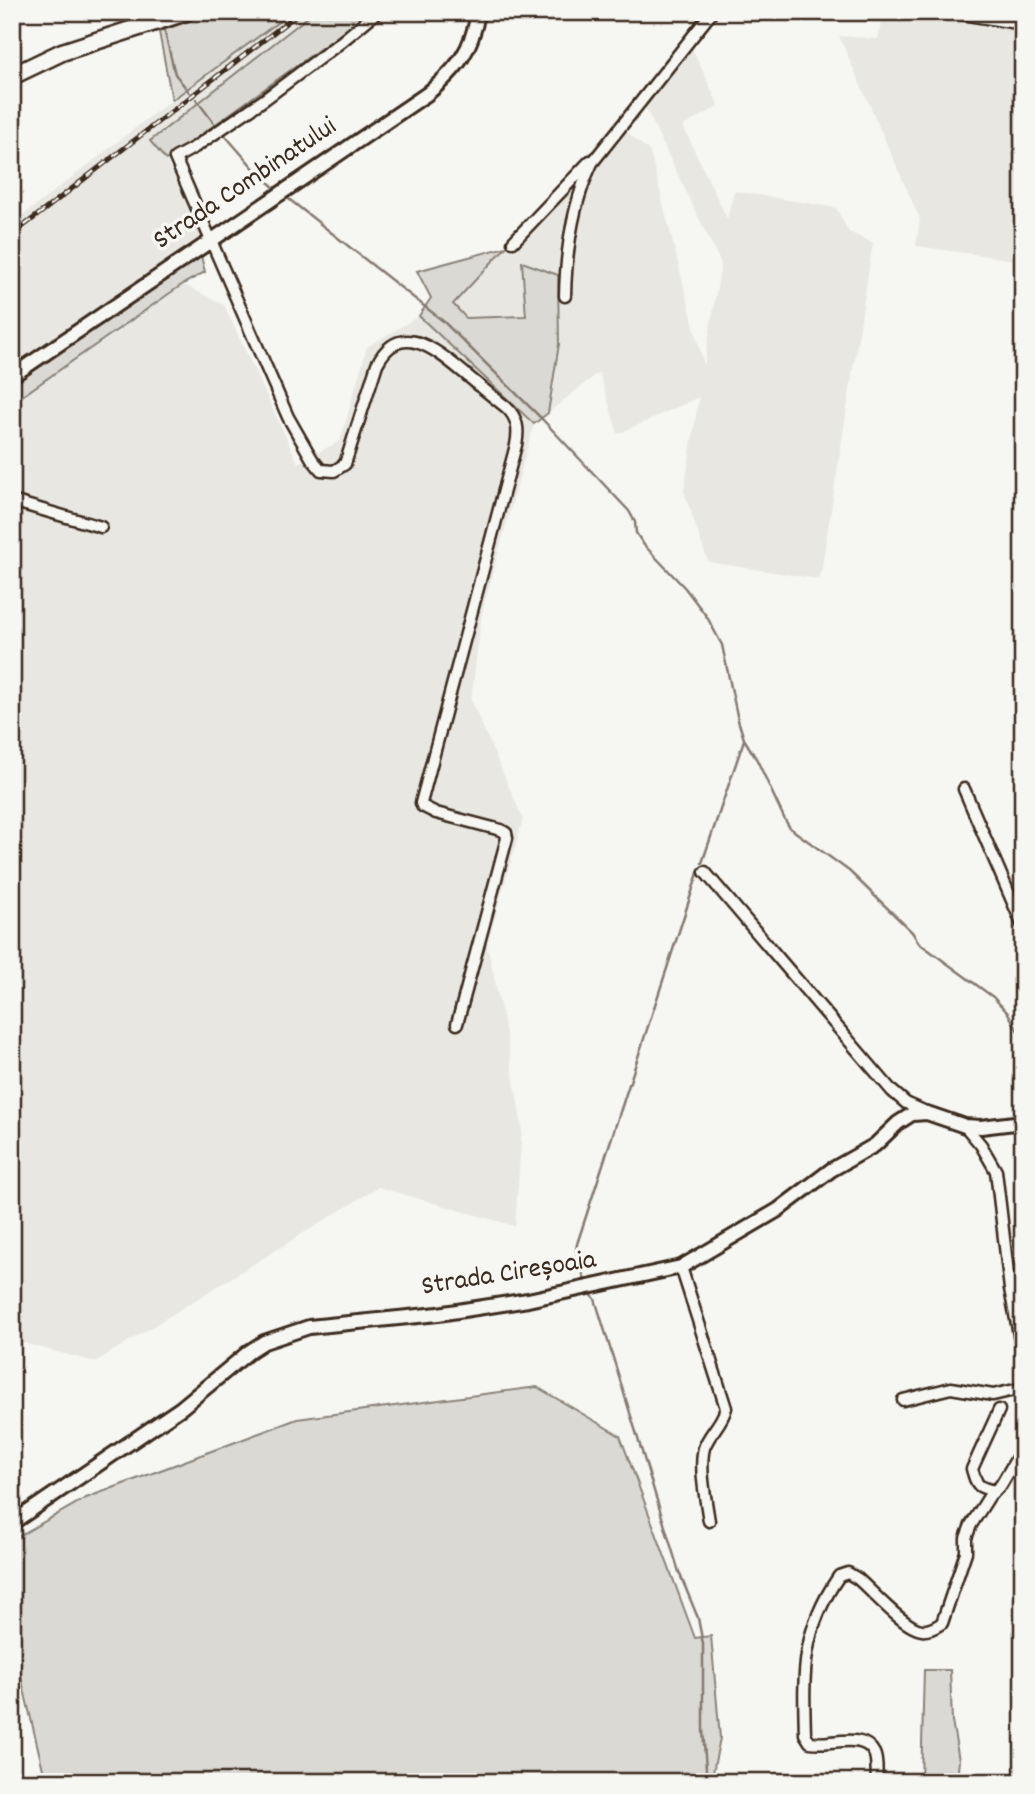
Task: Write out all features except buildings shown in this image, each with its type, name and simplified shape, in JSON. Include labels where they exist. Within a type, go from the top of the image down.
[{"type":"main road","points":[[12,76],[61,52],[186,12]]},
{"type":"main road","points":[[967,12],[1023,22]]},
{"type":"street","points":[[377,12],[265,99],[175,158],[206,228],[209,242],[288,417],[321,470],[334,471],[345,464],[377,364],[383,353],[397,342],[416,342],[434,350],[506,407],[517,423],[516,445],[421,803],[436,813],[501,830],[506,833],[507,838],[457,1024]]},
{"type":"street","name":"Strada Combinatului","points":[[12,376],[442,82],[473,40],[478,12]]},
{"type":"street","points":[[513,242],[600,152],[712,12]]},
{"type":"street","points":[[565,296],[573,217],[586,176],[600,152]]},
{"type":"street","points":[[12,501],[101,527]]},
{"type":"street","points":[[964,789],[1023,926]]},
{"type":"street","points":[[705,872],[892,1091],[906,1103],[965,1126],[981,1127],[1021,1122]]},
{"type":"street","name":"Strada Cireșoaia","points":[[12,1523],[181,1408],[250,1351],[282,1335],[309,1328],[438,1314],[528,1300],[681,1267],[778,1210],[831,1171],[875,1145],[912,1114],[927,1112]]},
{"type":"street","points":[[965,1126],[981,1145],[996,1171],[1010,1289],[1023,1354]]},
{"type":"street","points":[[681,1267],[726,1408],[722,1421],[704,1448],[709,1521]]},
{"type":"street","points":[[903,1400],[951,1388],[993,1395],[1023,1388]]},
{"type":"street","points":[[995,1491],[976,1484],[972,1469],[999,1410]]},
{"type":"street","points":[[877,1782],[875,1754],[865,1743],[855,1741],[820,1744],[810,1742],[805,1734],[804,1661],[810,1633],[832,1586],[839,1576],[848,1573],[858,1579],[907,1625],[920,1630],[935,1628],[942,1623],[966,1552],[966,1538],[971,1525],[1001,1485],[1018,1456],[1023,1453]]},
{"type":"shaded area","points":[[212,12],[292,12],[172,100],[159,32]]},
{"type":"shaded area","points":[[292,12],[314,12],[150,141],[166,160],[203,236],[12,370],[12,224],[157,111]]},
{"type":"shaded area","points":[[314,12],[371,12],[166,160],[150,141]]},
{"type":"shaded area","points":[[884,12],[932,12],[968,16],[969,12],[1023,12],[1023,261],[916,246],[920,219],[839,36],[878,39]]},
{"type":"shaded area","points":[[692,48],[719,106],[683,126],[727,219],[734,191],[836,208],[849,232],[873,243],[820,579],[708,562],[684,491],[699,397],[618,434],[599,372],[548,413],[559,344],[558,274],[522,263],[527,316],[466,318],[453,303],[616,122],[650,152],[704,366],[721,264],[638,92]]},
{"type":"shaded area","points":[[190,246],[201,256],[205,272],[183,284],[12,403],[12,370]]},
{"type":"shaded area","points":[[506,247],[453,304],[466,318],[526,316],[522,262],[558,275],[559,344],[548,413],[534,424],[419,316],[431,298],[417,271]]},
{"type":"shaded area","points":[[183,284],[224,305],[298,463],[340,441],[367,347],[419,316],[534,424],[482,612],[471,700],[523,819],[487,945],[522,1127],[515,1226],[378,1187],[95,1362],[12,1340],[12,403]]},
{"type":"shaded area","points":[[537,1387],[620,1436],[695,1638],[711,1636],[720,1738],[711,1782],[46,1782],[12,1639],[12,1540],[86,1498],[297,1419]]},
{"type":"shaded area","points":[[924,1670],[950,1670],[952,1721],[959,1760],[957,1782],[921,1782]]},
{"type":"waterway","points":[[163,25],[175,74],[189,92]]},
{"type":"waterway","points":[[196,99],[216,126]]},
{"type":"waterway","points":[[223,133],[257,172],[277,190]]},
{"type":"waterway","points":[[285,196],[443,321],[542,419],[629,511],[635,522],[636,533],[644,545],[685,588],[707,617],[722,645],[744,739],[790,828],[849,871],[912,932],[919,943],[993,997],[1008,1013],[1023,1040]]},
{"type":"waterway","points":[[702,863],[744,740]]},
{"type":"waterway","points":[[586,1284],[576,1251],[577,1244],[699,870]]},
{"type":"waterway","points":[[589,1292],[595,1299],[679,1572],[698,1618],[703,1644],[703,1730],[707,1782]]},
{"type":"railway","points":[[12,235],[300,12]]}]
